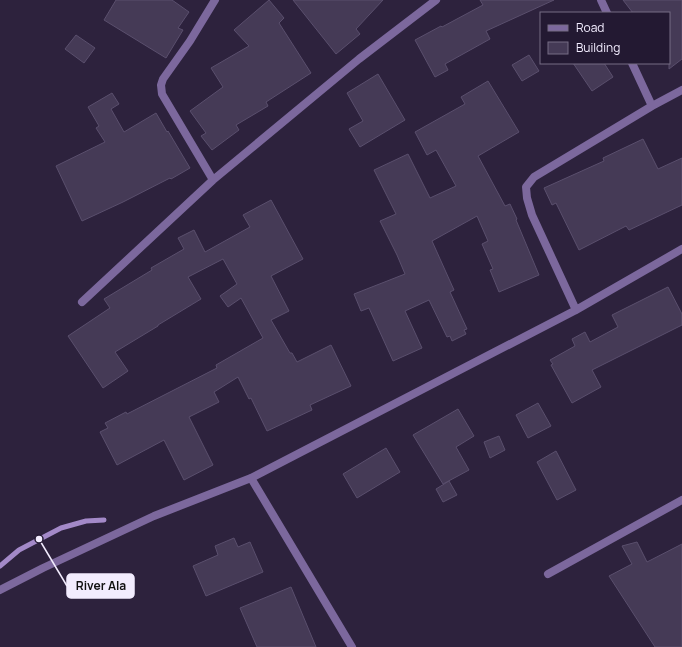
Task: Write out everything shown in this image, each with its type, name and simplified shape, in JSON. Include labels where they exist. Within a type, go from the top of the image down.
[{"type":"street","points":[[213,180],[162,94],[161,85],[163,79],[190,41],[214,0]]},
{"type":"street","points":[[82,302],[213,180],[359,59],[436,0]]},
{"type":"street","points":[[601,0],[607,12]]},
{"type":"street","points":[[632,64],[652,106]]},
{"type":"street","points":[[576,310],[532,215],[527,198],[526,187],[534,176],[652,106],[682,90]]},
{"type":"street","points":[[0,590],[43,568],[154,516],[251,478],[576,310],[682,249]]},
{"type":"street","points":[[251,478],[352,647]]},
{"type":"street","points":[[548,574],[682,500]]},
{"type":"building","points":[[116,0],[172,0],[189,12],[178,28],[183,30],[166,58],[104,20]]},
{"type":"building","points":[[269,0],[284,18],[279,23],[311,73],[266,102],[268,106],[236,125],[239,130],[212,150],[201,136],[206,133],[190,111],[223,87],[211,68],[249,46],[234,30]]},
{"type":"building","points":[[293,0],[383,0],[356,29],[360,34],[336,54]]},
{"type":"building","points":[[480,0],[554,0],[486,31],[490,39],[445,64],[448,70],[435,77],[415,40],[483,5]]},
{"type":"building","points":[[623,0],[682,0],[682,59],[669,69],[670,12],[632,12]]},
{"type":"building","points":[[76,35],[95,48],[84,63],[65,49]]},
{"type":"building","points":[[529,55],[539,71],[522,81],[512,65]]},
{"type":"building","points":[[574,64],[605,64],[613,77],[592,91]]},
{"type":"building","points":[[378,74],[405,120],[360,147],[349,129],[363,121],[347,93]]},
{"type":"building","points":[[488,81],[519,132],[478,156],[505,206],[510,204],[539,275],[499,292],[490,270],[493,269],[482,244],[488,241],[477,216],[432,241],[454,290],[450,292],[467,329],[464,330],[466,334],[452,341],[450,336],[447,337],[429,300],[405,311],[422,348],[393,361],[369,308],[361,311],[354,294],[405,274],[380,221],[396,214],[374,170],[408,154],[430,198],[456,186],[436,150],[427,155],[415,132],[465,104],[461,97]]},
{"type":"building","points":[[112,93],[119,104],[111,109],[124,132],[156,113],[190,168],[171,179],[170,178],[82,221],[56,166],[105,142],[96,128],[99,126],[88,107]]},
{"type":"building","points":[[643,139],[658,169],[682,158],[682,205],[629,230],[626,226],[579,250],[556,203],[552,205],[544,188],[604,161],[603,158]]},
{"type":"building","points":[[271,200],[303,259],[271,276],[289,311],[271,320],[290,353],[292,353],[297,362],[331,345],[351,386],[310,405],[312,410],[267,431],[251,398],[249,399],[238,377],[214,392],[219,402],[189,417],[213,465],[184,480],[164,440],[117,465],[100,432],[108,428],[105,423],[126,412],[127,414],[217,368],[216,365],[263,338],[241,298],[228,307],[220,296],[237,284],[223,259],[188,277],[201,299],[115,352],[128,371],[103,388],[68,336],[110,308],[104,299],[152,270],[151,268],[184,249],[178,238],[194,230],[205,252],[250,227],[243,215]]},
{"type":"building","points":[[668,287],[682,314],[682,325],[592,370],[601,387],[572,403],[551,365],[553,364],[550,360],[575,346],[572,339],[585,332],[590,342],[618,327],[612,315]]},
{"type":"building","points":[[538,403],[551,426],[528,438],[516,415]]},
{"type":"building","points":[[458,409],[474,436],[456,447],[469,470],[443,484],[413,435]]},
{"type":"building","points":[[499,436],[505,450],[490,458],[484,442]]},
{"type":"building","points":[[386,448],[400,472],[357,498],[343,474]]},
{"type":"building","points":[[556,451],[576,490],[557,500],[537,462]]},
{"type":"building","points":[[449,481],[457,495],[443,502],[436,489]]},
{"type":"building","points":[[234,538],[238,547],[250,542],[263,572],[206,596],[193,566],[218,555],[215,546]]},
{"type":"building","points":[[637,542],[647,562],[682,544],[682,647],[655,647],[609,576],[632,564],[622,546]]},
{"type":"building","points":[[291,587],[316,647],[257,647],[240,608]]},
{"type":"waterway","points":[[0,566],[19,550],[61,528],[86,521],[104,520]]},
{"type":"place","name":"River Ala","points":[[39,539]]}]
